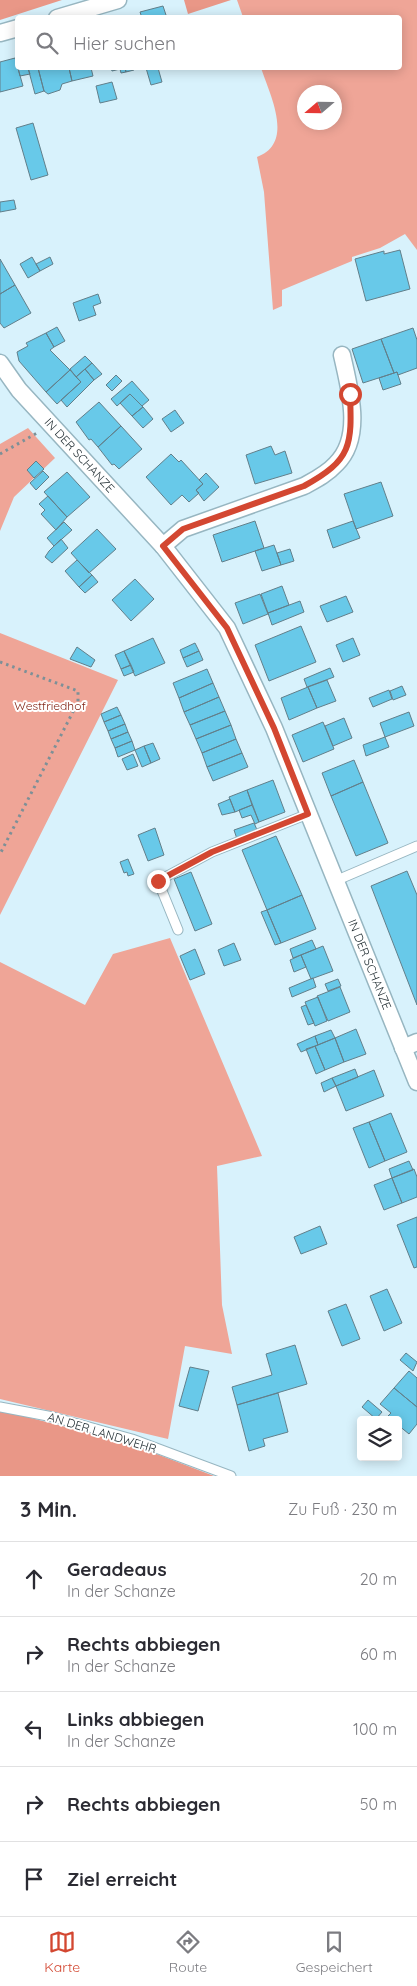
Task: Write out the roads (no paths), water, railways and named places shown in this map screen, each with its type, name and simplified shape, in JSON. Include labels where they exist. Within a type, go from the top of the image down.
[{"type":"street","points":[[67,15],[118,0]]},
{"type":"street","points":[[0,33],[15,29]]},
{"type":"street","points":[[163,546],[183,529],[304,486],[321,476],[337,463],[346,450],[351,434],[350,394],[342,355]]},
{"type":"street","name":"IN DER SCHANZE","points":[[0,363],[19,390],[51,426],[163,546],[227,628],[274,728],[335,881],[410,1045],[417,1082]]},
{"type":"lane","points":[[178,930],[158,881],[212,852],[308,814]]},
{"type":"lane","points":[[335,881],[417,846]]},
{"type":"lane","name":"AN DER LANDWEHR","points":[[0,1406],[53,1417],[132,1439],[231,1476]]},
{"type":"park label","name":"Westfriedhof","points":[[50,706]]}]
